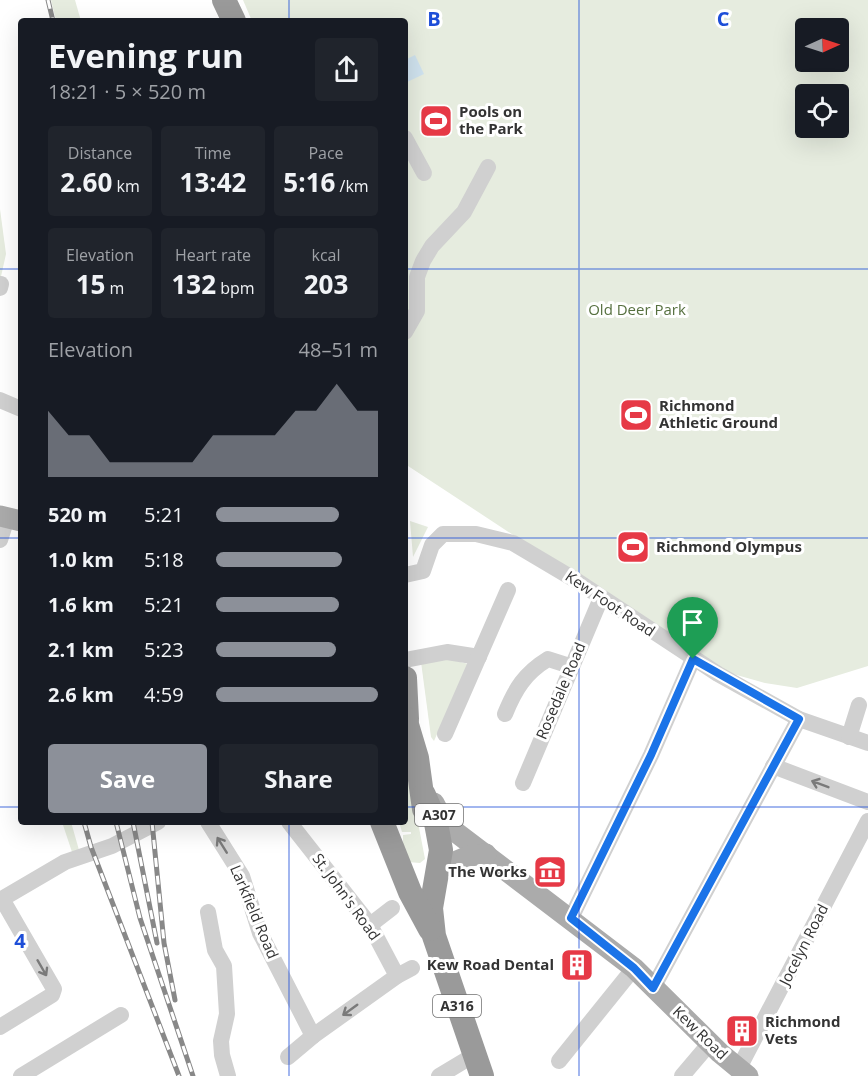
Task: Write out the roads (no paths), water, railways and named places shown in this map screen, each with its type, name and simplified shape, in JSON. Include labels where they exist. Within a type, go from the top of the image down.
[{"type":"highway","points":[[224,0],[233,18]]},
{"type":"highway","name":"A316","points":[[408,726],[424,795],[439,836],[441,850],[420,871],[412,898],[434,936],[478,1065]]},
{"type":"highway","name":"A316","points":[[384,825],[420,871],[431,908],[434,936]]},
{"type":"main road","name":"Kew Road","points":[[417,758],[440,818],[634,968],[743,1072]]},
{"type":"main road","points":[[420,871],[469,856],[486,854]]},
{"type":"street","points":[[408,146],[416,167]]},
{"type":"street","points":[[408,327],[417,311],[417,277],[423,261],[432,246],[464,212],[488,167]]},
{"type":"street","points":[[0,399],[18,407]]},
{"type":"street","points":[[0,540],[9,518]]},
{"type":"street","name":"Kew Foot Road","points":[[410,582],[423,571],[432,545],[443,534],[476,534],[513,543],[693,659],[799,719],[868,743]]},
{"type":"street","points":[[445,734],[508,590]]},
{"type":"street","name":"Rosedale Road","points":[[523,783],[570,666],[601,598]]},
{"type":"street","points":[[408,659],[447,652],[479,657]]},
{"type":"street","points":[[505,714],[511,698],[528,672],[548,659],[570,666]]},
{"type":"street","points":[[571,918],[651,755],[693,659]]},
{"type":"street","points":[[849,737],[858,704]]},
{"type":"street","points":[[653,988],[799,719]]},
{"type":"street","points":[[773,766],[868,802]]},
{"type":"street","name":"Jocelyn Road","points":[[743,1072],[868,821]]},
{"type":"street","points":[[0,1027],[52,994],[54,988],[1,899],[65,862],[112,846],[152,825]]},
{"type":"street","name":"Larkfield Road","points":[[210,825],[242,876],[260,933],[313,1036]]},
{"type":"street","name":"St. John's Road","points":[[291,825],[404,972],[313,1036]]},
{"type":"street","points":[[370,925],[392,908]]},
{"type":"street","points":[[208,912],[216,950],[224,966],[227,1014],[221,1041],[228,1076]]},
{"type":"street","points":[[559,1061],[634,968]]},
{"type":"street","points":[[21,1076],[121,1015]]},
{"type":"street","points":[[288,1057],[313,1036]]},
{"type":"street","points":[[682,1076],[710,1042]]},
{"type":"street","points":[[439,1076],[478,1065]]},
{"type":"water","points":[[415,55],[424,74],[408,82],[408,58]]},
{"type":"railway","points":[[48,0],[52,18]]},
{"type":"railway","points":[[85,825],[91,847],[179,1076]]},
{"type":"railway","points":[[117,825],[140,918],[193,1076]]},
{"type":"railway","points":[[134,825],[157,943]]},
{"type":"railway","points":[[152,825],[164,943],[175,1000]]},
{"type":"place","name":"Pools on the Park","points":[[436,121]]},
{"type":"place","name":"Richmond Athletic Ground","points":[[636,415]]},
{"type":"place","name":"Richmond Olympus","points":[[633,547]]},
{"type":"place","name":"The Works","points":[[550,872]]},
{"type":"place","name":"Kew Road Dental","points":[[577,965]]},
{"type":"place","name":"Richmond Vets","points":[[742,1031]]},
{"type":"park label","name":"Old Deer Park","points":[[637,310]]}]
